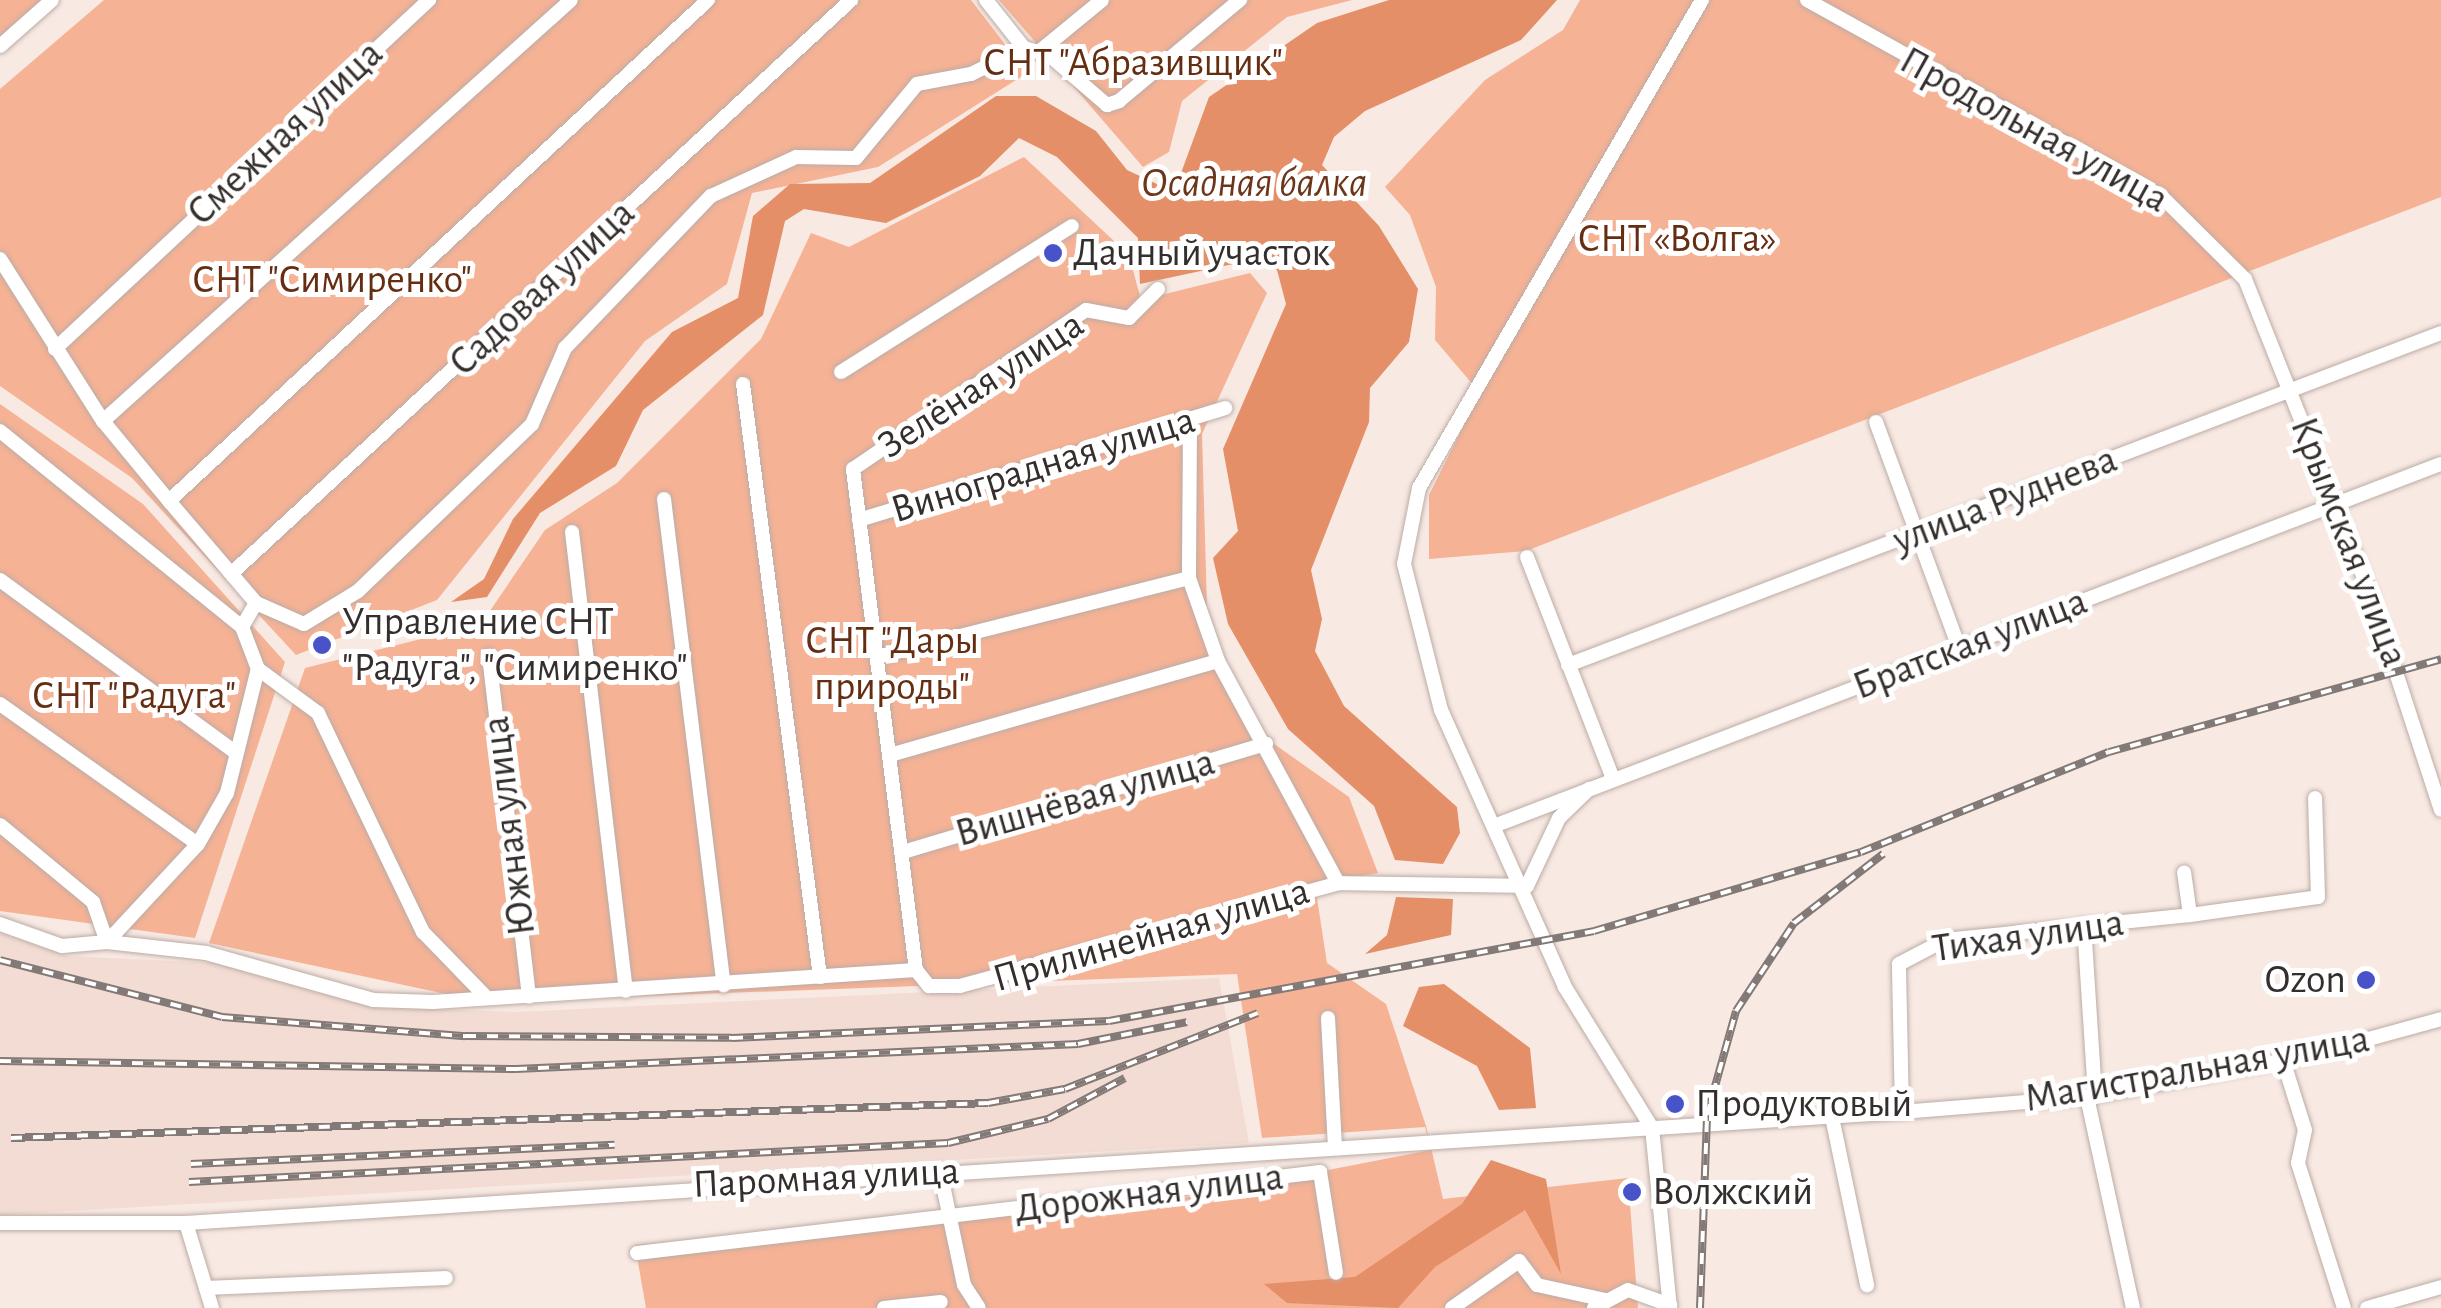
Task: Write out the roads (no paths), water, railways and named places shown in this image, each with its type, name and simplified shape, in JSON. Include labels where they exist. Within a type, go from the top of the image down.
[{"type":"street","points":[[0,46],[52,0]]},
{"type":"street","name":"Смежная улица","points":[[54,348],[428,0]]},
{"type":"street","points":[[103,421],[571,0]]},
{"type":"street","points":[[169,501],[708,0]]},
{"type":"street","name":"Садовая улица","points":[[231,574],[851,0]]},
{"type":"street","points":[[986,0],[1024,48]]},
{"type":"street","points":[[1040,51],[1102,0]]},
{"type":"street","points":[[0,260],[103,421],[169,501],[256,604],[304,624],[358,591],[532,424],[565,348],[711,196],[796,158],[856,158],[917,84],[971,74],[1024,48],[1040,51],[1106,105],[1240,0]]},
{"type":"street","points":[[1452,1308],[1518,1261],[1538,1285],[1600,1304],[1628,1290],[1668,1307],[1652,1128],[1565,986],[1527,886],[1441,710],[1412,614],[1404,564],[1419,488],[1702,0]]},
{"type":"street","name":"Продольная улица","points":[[1807,0],[2161,196],[2245,279]]},
{"type":"street","points":[[841,372],[1072,226]]},
{"type":"street","name":"Крымская улица","points":[[2245,279],[2336,506],[2441,810]]},
{"type":"street","name":"Зелёная улица","points":[[859,520],[853,469],[1086,310],[1129,318],[1158,289]]},
{"type":"street","name":"улица Руднева","points":[[1568,665],[2441,333]]},
{"type":"street","points":[[743,384],[820,977]]},
{"type":"street","name":"Виноградная улица","points":[[859,520],[1190,426],[1225,408]]},
{"type":"street","points":[[1876,422],[1959,648]]},
{"type":"street","points":[[1190,426],[1189,578],[1218,661],[1338,883]]},
{"type":"street","points":[[0,431],[242,627],[258,669],[318,713],[423,932],[484,994]]},
{"type":"street","name":"Братская улица","points":[[1499,824],[2441,464]]},
{"type":"street","points":[[664,499],[724,984]]},
{"type":"street","points":[[859,520],[916,970]]},
{"type":"street","points":[[572,532],[626,991]]},
{"type":"street","points":[[1527,557],[1612,779]]},
{"type":"street","points":[[877,657],[1189,578]]},
{"type":"street","points":[[0,580],[236,752]]},
{"type":"street","points":[[242,627],[256,604]]},
{"type":"street","name":"Южная улица","points":[[489,656],[528,996]]},
{"type":"street","points":[[890,755],[1218,661]]},
{"type":"street","points":[[0,825],[93,902],[107,942],[198,844],[227,793],[258,669]]},
{"type":"street","points":[[0,704],[198,844]]},
{"type":"street","name":"Вишнёвая улица","points":[[904,852],[1266,744]]},
{"type":"street","points":[[1527,886],[1559,818],[1589,789]]},
{"type":"street","name":"Тихая улица","points":[[1902,1112],[1899,964],[1945,940],[2190,915],[2318,896],[2315,798]]},
{"type":"street","points":[[2184,872],[2190,915]]},
{"type":"street","name":"Прилинейная улица","points":[[0,924],[62,946],[107,942],[206,953],[372,1000],[626,991],[916,970],[929,986],[996,982],[1232,906],[1338,883],[1527,886]]},
{"type":"street","points":[[2084,926],[2091,1096],[2133,1308]]},
{"type":"street","points":[[1328,1018],[1335,1148]]},
{"type":"street","name":"Магистральная улица","points":[[1652,1128],[2091,1096],[2283,1060],[2441,1019]]},
{"type":"street","points":[[2283,1060],[2305,1130],[2298,1162],[2344,1308]]},
{"type":"street","points":[[1832,1117],[1868,1285]]},
{"type":"street","name":"Паромная улица","points":[[0,1223],[186,1223],[1652,1128]]},
{"type":"street","points":[[940,1172],[964,1286],[979,1308]]},
{"type":"street","name":"Дорожная улица","points":[[637,1254],[1320,1172],[1336,1274]]},
{"type":"street","points":[[186,1223],[212,1308]]},
{"type":"street","points":[[206,1288],[446,1278]]},
{"type":"street","points":[[884,1308],[937,1305],[964,1286]]},
{"type":"street","points":[[2367,1308],[2441,1287]]},
{"type":"water","name":"Осадная балка","points":[[1389,0],[1557,0],[1521,40],[1365,111],[1334,137],[1322,165],[1379,226],[1418,289],[1409,342],[1370,388],[1369,422],[1311,570],[1322,619],[1315,651],[1344,706],[1457,807],[1460,833],[1443,864],[1395,860],[1374,806],[1288,729],[1228,624],[1213,558],[1238,531],[1223,449],[1286,304],[1277,270],[1252,260],[1140,284],[1138,238],[1057,157],[1019,138],[980,176],[886,223],[804,209],[785,221],[763,315],[643,410],[616,466],[540,513],[487,597],[451,602],[484,579],[513,519],[672,332],[738,298],[753,216],[790,184],[870,183],[996,96],[1036,96],[1096,131],[1127,170],[1174,192],[1209,97],[1317,23]]},
{"type":"water","points":[[1396,897],[1453,899],[1451,935],[1365,954],[1387,935]]},
{"type":"water","points":[[1444,984],[1530,1048],[1536,1108],[1499,1110],[1477,1066],[1403,1026],[1419,987]]},
{"type":"water","points":[[1491,1160],[1546,1179],[1561,1274],[1525,1210],[1435,1267],[1398,1308],[1287,1303],[1264,1284],[1355,1277],[1462,1204]]},
{"type":"railway","points":[[0,960],[222,1017],[465,1036],[732,1038],[1109,1021],[1594,931],[1861,852],[2109,752],[2441,659]]},
{"type":"railway","points":[[1700,1308],[1707,1115],[1736,1011],[1794,923],[1883,854]]},
{"type":"railway","points":[[11,1138],[988,1103],[1065,1089],[1258,1013]]},
{"type":"railway","points":[[0,1061],[516,1069],[1078,1044],[1187,1022]]},
{"type":"railway","points":[[189,1182],[948,1143],[1048,1119],[1125,1078]]},
{"type":"railway","points":[[191,1164],[615,1145]]},
{"type":"place","name":"Дачный участок","points":[[1053,253]]},
{"type":"place","name":"Управление СНТ \"Радуга\", \"Симиренко\"","points":[[322,645]]},
{"type":"place","name":"Ozon","points":[[2366,980]]},
{"type":"place","name":"Продуктовый","points":[[1675,1104]]},
{"type":"place","name":"Волжский","points":[[1632,1192]]},
{"type":"park label","name":"СНТ \"Абразивщик\"","points":[[1133,63]]},
{"type":"park label","name":"СНТ «Волга»","points":[[1677,239]]},
{"type":"park label","name":"СНТ \"Симиренко\"","points":[[332,280]]},
{"type":"park label","name":"СНТ \"Дары природы\"","points":[[892,664]]},
{"type":"park label","name":"СНТ \"Радуга\"","points":[[134,696]]}]
